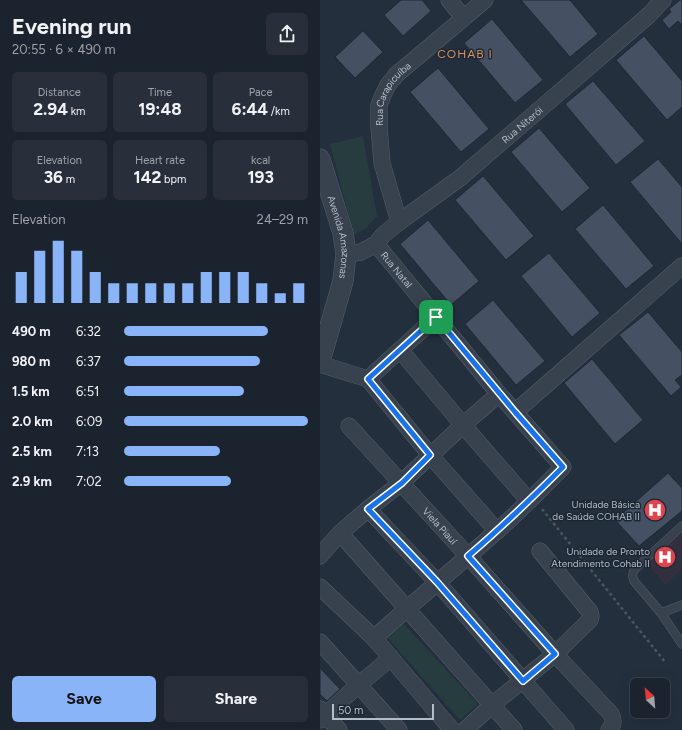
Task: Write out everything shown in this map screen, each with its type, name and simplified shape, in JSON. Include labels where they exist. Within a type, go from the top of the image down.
[{"type":"street","points":[[449,0],[464,18]]},
{"type":"street","name":"Rua Carapicuíba","points":[[399,222],[382,163],[379,128],[380,106],[383,95],[396,74],[485,0]]},
{"type":"street","name":"Rua Niterói","points":[[376,244],[383,235],[399,222],[460,178],[649,15],[663,0]]},
{"type":"street","name":"Avenida Amazonas","points":[[320,159],[342,233],[346,254],[343,281],[320,362]]},
{"type":"street","name":"Rua Natal","points":[[346,254],[361,252],[376,244],[499,394],[563,467],[531,499]]},
{"type":"street","points":[[515,412],[682,266]]},
{"type":"street","points":[[368,379],[436,317]]},
{"type":"street","points":[[374,638],[497,531],[531,499],[463,425],[400,350]]},
{"type":"street","points":[[320,362],[368,379],[430,455],[497,531]]},
{"type":"street","points":[[320,556],[340,534],[368,509],[402,483],[430,455],[499,394]]},
{"type":"street","name":"Viela Piauí","points":[[349,426],[555,654],[610,722]]},
{"type":"street","points":[[368,509],[437,582],[566,730]]},
{"type":"street","points":[[340,534],[514,730]]},
{"type":"street","points":[[465,730],[492,705],[555,654],[590,620],[590,612],[540,551]]},
{"type":"street","points":[[320,587],[374,638],[452,730]]},
{"type":"street","points":[[320,642],[399,730]]},
{"type":"street","points":[[339,730],[322,714],[391,658]]},
{"type":"lane","points":[[682,526],[634,569],[632,573],[634,581],[661,613],[682,644]]},
{"type":"lane","points":[[661,613],[682,605]]},
{"type":"path","points":[[531,499],[665,662]]},
{"type":"shaded area","name":"Unidade de Pronto Atendimento Cohab II","points":[[682,526],[682,569],[665,585],[644,560]]},
{"type":"green space","points":[[363,136],[377,216],[366,228],[354,235],[330,144]]},
{"type":"green space","points":[[401,621],[478,704],[460,720],[384,634]]},
{"type":"building","points":[[401,0],[422,0],[431,11],[403,36],[384,15]]},
{"type":"building","points":[[521,0],[570,0],[598,34],[570,57]]},
{"type":"building","points":[[682,0],[682,25],[678,21],[669,29],[662,20],[671,12],[669,9]]},
{"type":"building","points":[[492,19],[543,80],[515,103],[464,43]]},
{"type":"building","points":[[363,31],[383,52],[355,78],[335,57]]},
{"type":"building","points":[[644,36],[682,81],[682,107],[667,120],[616,60]]},
{"type":"building","points":[[438,68],[489,129],[461,152],[410,92]]},
{"type":"building","points":[[593,81],[645,141],[616,165],[565,104]]},
{"type":"building","points":[[539,128],[590,188],[562,212],[511,152]]},
{"type":"building","points":[[658,159],[682,187],[682,244],[630,182]]},
{"type":"building","points":[[483,176],[534,236],[506,260],[455,200]]},
{"type":"building","points":[[603,205],[654,266],[626,289],[575,229]]},
{"type":"building","points":[[428,220],[479,281],[451,305],[400,244]]},
{"type":"building","points":[[549,253],[600,313],[572,337],[521,276]]},
{"type":"building","points":[[493,300],[545,361],[516,385],[465,324]]},
{"type":"building","points":[[648,312],[682,352],[682,375],[675,380],[681,387],[671,396],[619,335]]},
{"type":"building","points":[[592,359],[643,420],[615,444],[564,383]]},
{"type":"building","name":"Unidade Básica de Saúde COHAB II","points":[[668,473],[682,488],[682,511],[639,546],[615,520]]},
{"type":"building","points":[[320,668],[340,689],[327,701],[320,694]]},
{"type":"place","name":"Unidade Básica de Saúde COHAB II","points":[[655,510]]},
{"type":"place","name":"Unidade de Pronto Atendimento Cohab II","points":[[665,557]]},
{"type":"district","name":"COHAB I","points":[[465,54]]},
{"type":"route","points":[[436,317],[563,467],[497,531],[468,556],[555,654],[523,681],[437,582],[368,509],[402,483],[430,455],[368,379],[436,317]]}]
